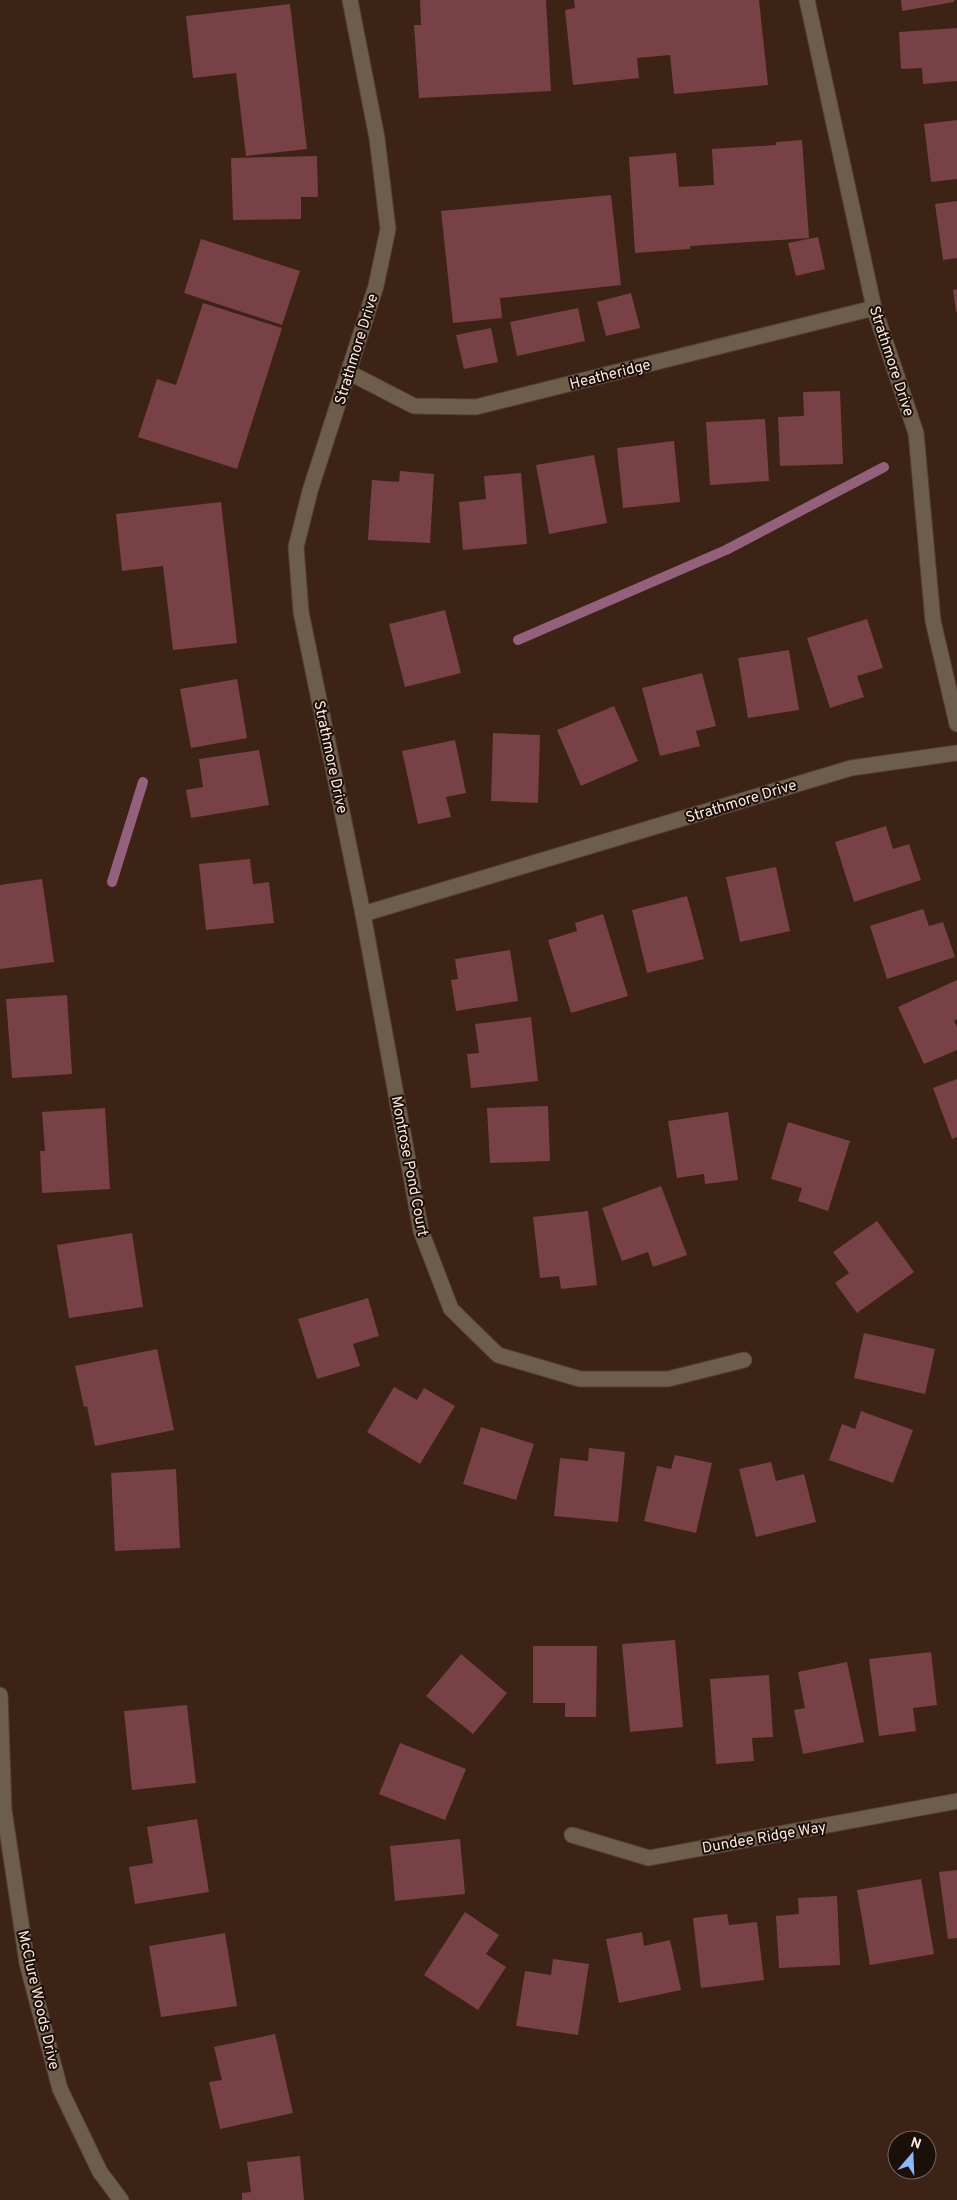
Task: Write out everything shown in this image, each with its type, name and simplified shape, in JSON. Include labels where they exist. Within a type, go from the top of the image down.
[{"type":"street","name":"Strathmore Drive","points":[[350,0],[377,138],[388,229],[376,286],[350,373],[310,491],[296,547],[300,612],[363,914],[851,768],[957,753]]},
{"type":"street","name":"Strathmore Drive","points":[[807,0],[874,308],[916,433],[933,621],[957,724]]},
{"type":"street","name":"Heatheridge","points":[[350,373],[414,406],[476,407],[874,308]]},
{"type":"street","name":"Montrose Pond Court","points":[[363,914],[421,1231],[451,1309],[498,1355],[580,1379],[668,1379],[744,1360]]},
{"type":"street","name":"McClure Woods Drive","points":[[0,1695],[4,1810],[27,1963],[60,2089],[100,2172],[121,2200]]},
{"type":"street","name":"Dundee Ridge Way","points":[[572,1835],[649,1858],[957,1801]]},
{"type":"building","points":[[420,0],[546,0],[551,91],[419,98],[414,25],[421,25]]},
{"type":"building","points":[[574,0],[759,0],[768,85],[674,94],[670,55],[637,58],[639,78],[573,85],[565,10],[575,8]]},
{"type":"building","points":[[901,0],[954,0],[954,2],[902,11]]},
{"type":"building","points":[[290,4],[307,149],[246,156],[236,73],[193,78],[186,16]]},
{"type":"building","points":[[957,28],[957,81],[923,84],[922,68],[901,69],[899,32]]},
{"type":"building","points":[[957,120],[957,179],[931,182],[924,124]]},
{"type":"building","points":[[802,140],[809,238],[690,246],[690,249],[635,253],[629,157],[676,153],[679,187],[714,185],[712,149],[776,145],[776,142]]},
{"type":"building","points":[[317,156],[318,197],[301,197],[301,219],[233,220],[231,158]]},
{"type":"building","points":[[611,195],[621,285],[500,298],[502,318],[453,323],[441,211]]},
{"type":"building","points":[[957,201],[957,258],[943,260],[935,204]]},
{"type":"building","points":[[818,237],[825,269],[796,276],[788,243]]},
{"type":"building","points":[[201,239],[300,271],[282,325],[184,293]]},
{"type":"building","points":[[957,289],[957,312],[956,312],[953,290]]},
{"type":"building","points":[[631,293],[640,328],[606,336],[597,302]]},
{"type":"building","points":[[203,303],[282,328],[237,469],[138,437],[157,379],[176,385]]},
{"type":"building","points":[[578,308],[585,341],[517,356],[510,322]]},
{"type":"building","points":[[491,328],[498,362],[464,369],[456,335]]},
{"type":"building","points":[[840,391],[843,464],[780,466],[778,417],[804,416],[803,392]]},
{"type":"building","points":[[765,419],[769,481],[710,485],[706,422]]},
{"type":"building","points":[[674,441],[680,502],[623,508],[617,448]]},
{"type":"building","points":[[594,455],[607,523],[549,534],[536,465]]},
{"type":"building","points":[[400,471],[434,474],[430,543],[368,540],[372,480],[399,482]]},
{"type":"building","points":[[521,473],[527,544],[463,550],[459,502],[486,499],[484,476]]},
{"type":"building","points":[[221,502],[237,643],[173,650],[163,566],[122,571],[116,514]]},
{"type":"building","points":[[445,610],[461,673],[405,687],[389,624]]},
{"type":"building","points":[[867,619],[883,668],[857,676],[864,697],[830,708],[807,638]]},
{"type":"building","points":[[789,650],[799,710],[748,718],[738,658]]},
{"type":"building","points":[[702,673],[716,726],[696,731],[700,746],[660,756],[642,688]]},
{"type":"building","points":[[237,679],[247,738],[191,748],[180,689]]},
{"type":"building","points":[[614,706],[638,761],[581,786],[557,730]]},
{"type":"building","points":[[493,733],[540,735],[538,803],[491,801]]},
{"type":"building","points":[[455,740],[466,793],[446,797],[451,817],[418,824],[402,751]]},
{"type":"building","points":[[259,750],[269,805],[191,818],[186,790],[203,787],[199,759]]},
{"type":"building","points":[[886,826],[893,849],[909,844],[921,880],[854,902],[835,842]]},
{"type":"building","points":[[250,859],[253,884],[269,882],[274,923],[206,930],[199,864]]},
{"type":"building","points":[[776,867],[790,931],[740,942],[726,877]]},
{"type":"building","points":[[42,879],[54,962],[0,969],[0,885]]},
{"type":"building","points":[[687,896],[704,959],[647,973],[632,910]]},
{"type":"building","points":[[923,909],[929,926],[943,922],[955,957],[887,979],[870,926]]},
{"type":"building","points":[[603,914],[628,996],[571,1013],[548,940],[577,931],[575,923]]},
{"type":"building","points":[[510,950],[518,1001],[456,1011],[451,980],[458,979],[455,959]]},
{"type":"building","points":[[957,980],[957,1019],[954,1021],[957,1027],[957,1050],[924,1064],[898,1007]]},
{"type":"building","points":[[67,995],[72,1074],[12,1078],[6,999]]},
{"type":"building","points":[[531,1017],[538,1081],[471,1088],[467,1054],[479,1053],[475,1024]]},
{"type":"building","points":[[957,1079],[957,1137],[952,1139],[933,1088]]},
{"type":"building","points":[[548,1106],[550,1161],[490,1163],[487,1108]]},
{"type":"building","points":[[105,1108],[110,1189],[42,1193],[40,1151],[45,1151],[42,1112]]},
{"type":"building","points":[[728,1112],[738,1180],[705,1184],[704,1174],[677,1178],[668,1121]]},
{"type":"building","points":[[788,1122],[850,1141],[828,1211],[798,1201],[802,1188],[771,1179]]},
{"type":"building","points":[[661,1186],[687,1255],[653,1267],[648,1252],[622,1261],[602,1208]]},
{"type":"building","points":[[588,1211],[597,1285],[561,1289],[559,1276],[540,1278],[533,1217]]},
{"type":"building","points":[[877,1221],[914,1272],[857,1313],[835,1283],[849,1273],[833,1252]]},
{"type":"building","points":[[132,1233],[143,1307],[69,1318],[57,1245]]},
{"type":"building","points":[[368,1298],[379,1336],[353,1344],[360,1366],[317,1379],[298,1319]]},
{"type":"building","points":[[864,1333],[935,1349],[925,1394],[854,1378]]},
{"type":"building","points":[[157,1349],[174,1430],[95,1446],[87,1406],[84,1407],[75,1366]]},
{"type":"building","points":[[394,1387],[417,1400],[424,1388],[455,1406],[420,1464],[367,1432]]},
{"type":"building","points":[[861,1411],[913,1430],[893,1483],[829,1460],[842,1424],[855,1429]]},
{"type":"building","points":[[481,1427],[534,1444],[516,1500],[463,1484]]},
{"type":"building","points":[[589,1448],[625,1452],[618,1522],[554,1516],[560,1458],[588,1461]]},
{"type":"building","points":[[675,1455],[712,1463],[696,1533],[644,1521],[657,1466],[671,1469]]},
{"type":"building","points":[[771,1462],[776,1481],[804,1474],[816,1522],[756,1537],[739,1469]]},
{"type":"building","points":[[176,1469],[180,1548],[115,1551],[111,1473]]},
{"type":"building","points":[[675,1640],[683,1727],[630,1732],[622,1644]]},
{"type":"building","points":[[533,1646],[597,1646],[596,1717],[565,1717],[565,1703],[533,1703]]},
{"type":"building","points":[[931,1652],[937,1705],[913,1708],[916,1731],[879,1736],[869,1659]]},
{"type":"building","points":[[461,1654],[507,1693],[473,1734],[426,1696]]},
{"type":"building","points":[[847,1662],[864,1742],[803,1754],[794,1710],[805,1708],[798,1672]]},
{"type":"building","points":[[769,1675],[773,1737],[752,1738],[754,1761],[716,1764],[710,1679]]},
{"type":"building","points":[[187,1705],[196,1783],[132,1790],[124,1711]]},
{"type":"building","points":[[400,1743],[466,1769],[445,1820],[379,1794]]},
{"type":"building","points":[[197,1819],[209,1892],[135,1904],[129,1867],[153,1863],[147,1827]]},
{"type":"building","points":[[460,1839],[465,1894],[395,1901],[390,1846]]},
{"type":"building","points":[[957,1870],[957,1938],[948,1939],[939,1872]]},
{"type":"building","points":[[921,1879],[934,1954],[870,1965],[857,1890]]},
{"type":"building","points":[[837,1896],[840,1965],[779,1968],[776,1916],[799,1914],[798,1898]]},
{"type":"building","points":[[465,1912],[499,1935],[486,1954],[506,1967],[478,2010],[424,1975]]},
{"type":"building","points":[[727,1914],[729,1925],[757,1922],[764,1980],[701,1988],[693,1918]]},
{"type":"building","points":[[642,1932],[644,1946],[670,1940],[681,1990],[619,2003],[606,1939]]},
{"type":"building","points":[[225,1933],[237,2006],[161,2017],[149,1946]]},
{"type":"building","points":[[553,1959],[589,1964],[578,2035],[516,2026],[525,1971],[551,1975]]},
{"type":"building","points":[[275,2034],[293,2113],[220,2129],[209,2082],[222,2080],[214,2047]]},
{"type":"building","points":[[300,2156],[304,2200],[242,2200],[242,2193],[251,2192],[247,2162]]},
{"type":"waterway","points":[[518,640],[726,550],[884,467]]},
{"type":"waterway","points":[[112,882],[143,782]]}]
